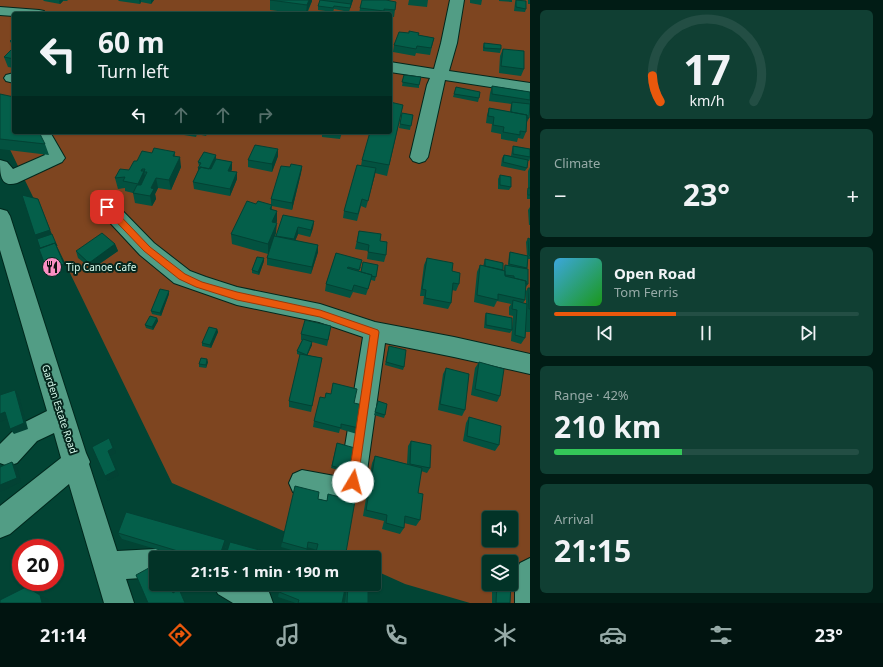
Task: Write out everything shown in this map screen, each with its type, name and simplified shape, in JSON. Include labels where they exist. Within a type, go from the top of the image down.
[{"type":"street","points":[[419,157],[435,85],[440,74],[452,28],[457,0]]},
{"type":"street","points":[[0,11],[13,12]]},
{"type":"street","points":[[392,67],[530,88]]},
{"type":"street","points":[[0,166],[10,178],[56,158],[42,134]]},
{"type":"street","points":[[107,207],[147,249],[182,277],[200,284],[237,296],[320,313],[375,332],[454,347],[530,364]]},
{"type":"street","name":"Garden Estate Road","points":[[1,221],[77,462],[119,603]]},
{"type":"street","points":[[302,483],[344,491],[350,489],[352,486],[375,332]]},
{"type":"street","points":[[8,454],[28,434],[62,416]]},
{"type":"street","points":[[0,524],[50,482],[77,462]]},
{"type":"street","points":[[108,566],[149,564]]},
{"type":"street","points":[[530,573],[530,603]]},
{"type":"street","points":[[240,591],[253,598],[258,603]]},
{"type":"shaded area","points":[[0,0],[530,0],[530,603],[470,603],[405,584],[381,573],[381,551],[330,551],[172,483],[0,129]]},
{"type":"building","points":[[270,0],[309,0],[307,5]]},
{"type":"building","points":[[320,0],[351,4],[350,8],[318,6]]},
{"type":"building","points":[[362,0],[386,0],[396,2],[395,10],[384,9],[384,11],[360,8]]},
{"type":"building","points":[[516,0],[526,1],[526,9],[516,7]]},
{"type":"building","points":[[409,31],[419,33],[418,35],[434,38],[431,48],[417,46],[416,49],[394,45],[399,32],[409,33]]},
{"type":"building","points":[[484,43],[501,45],[501,49],[484,48]]},
{"type":"building","points":[[12,49],[12,59],[4,57]]},
{"type":"building","points":[[503,49],[524,51],[524,69],[501,66]]},
{"type":"building","points":[[404,75],[421,77],[419,85],[402,82]]},
{"type":"building","points":[[492,86],[530,92],[530,100],[492,94]]},
{"type":"building","points":[[456,87],[480,92],[479,98],[454,94]]},
{"type":"building","points":[[0,94],[12,97],[12,134],[40,134],[45,144],[0,139]]},
{"type":"building","points":[[392,102],[403,105],[389,165],[362,160],[369,134],[392,134]]},
{"type":"building","points":[[512,102],[530,104],[529,118],[527,118],[527,115],[511,112]]},
{"type":"building","points":[[489,108],[527,115],[526,132],[520,131],[520,135],[503,132],[504,127],[493,125],[494,117],[488,116]]},
{"type":"building","points":[[402,113],[413,115],[411,126],[400,124]]},
{"type":"building","points":[[255,145],[278,149],[272,164],[248,160]]},
{"type":"building","points":[[513,146],[530,149],[530,157],[513,154]]},
{"type":"building","points":[[154,148],[175,152],[173,156],[180,157],[169,180],[156,178],[151,188],[154,189],[150,196],[133,193],[137,185],[141,185],[147,172],[144,172],[145,169],[142,169],[141,171],[144,171],[138,184],[123,181],[125,177],[115,178],[120,169],[129,170],[134,161],[137,161],[142,151],[152,153]]},
{"type":"building","points":[[204,152],[216,155],[209,169],[198,168],[201,163],[198,162]]},
{"type":"building","points":[[504,155],[528,160],[527,168],[503,162]]},
{"type":"building","points":[[216,159],[232,162],[228,171],[237,172],[230,189],[193,182],[200,167],[211,169]]},
{"type":"building","points":[[291,164],[302,166],[292,203],[271,199],[281,166],[290,167]]},
{"type":"building","points":[[357,165],[376,168],[368,201],[362,199],[358,214],[344,211]]},
{"type":"building","points":[[500,175],[511,177],[511,187],[500,185]]},
{"type":"building","points":[[528,188],[530,188],[530,195],[528,195]]},
{"type":"building","points":[[22,195],[38,199],[50,230],[35,235]]},
{"type":"building","points":[[247,201],[256,204],[258,201],[272,205],[270,209],[277,211],[272,222],[277,223],[268,244],[231,234]]},
{"type":"building","points":[[283,215],[314,221],[311,230],[298,227],[294,239],[276,236]]},
{"type":"building","points":[[359,231],[381,234],[380,241],[387,242],[386,255],[368,252],[369,245],[357,242]]},
{"type":"building","points":[[102,233],[115,244],[89,263],[76,251]]},
{"type":"building","points":[[52,234],[57,246],[55,243],[40,248],[37,239]]},
{"type":"building","points":[[274,236],[318,245],[312,267],[267,258]]},
{"type":"building","points":[[528,238],[530,239],[530,256],[529,255]]},
{"type":"building","points":[[55,243],[64,264],[47,270],[39,249]]},
{"type":"building","points":[[510,252],[528,256],[527,268],[509,264]]},
{"type":"building","points":[[336,253],[362,260],[359,270],[347,268],[372,275],[368,289],[354,285],[352,291],[326,284]]},
{"type":"building","points":[[257,257],[264,258],[258,272],[252,270]]},
{"type":"building","points":[[427,258],[453,263],[452,271],[460,273],[459,284],[453,283],[451,303],[425,298],[426,290],[422,289]]},
{"type":"building","points":[[485,259],[503,263],[503,270],[485,266]]},
{"type":"building","points":[[363,262],[378,265],[376,277],[361,272]]},
{"type":"building","points":[[480,265],[505,271],[505,276],[526,281],[525,300],[498,294],[498,300],[477,295]]},
{"type":"building","points":[[505,265],[528,269],[528,284],[526,284],[526,281],[514,278],[514,276],[505,275]]},
{"type":"building","points":[[528,288],[530,288],[530,309],[529,309]]},
{"type":"building","points":[[160,289],[169,291],[160,313],[151,311]]},
{"type":"building","points":[[513,300],[527,304],[525,338],[515,335],[517,310],[512,309]]},
{"type":"building","points":[[486,313],[512,318],[512,330],[486,325]]},
{"type":"building","points":[[150,316],[157,318],[152,327],[145,325]]},
{"type":"building","points":[[305,320],[331,326],[328,340],[301,334]]},
{"type":"building","points":[[209,327],[217,329],[210,345],[202,343]]},
{"type":"building","points":[[303,339],[312,342],[307,355],[297,351]]},
{"type":"building","points":[[389,346],[406,350],[404,367],[386,362]]},
{"type":"building","points":[[300,354],[322,358],[312,406],[289,401]]},
{"type":"building","points":[[201,358],[207,359],[206,365],[199,364]]},
{"type":"building","points":[[479,362],[504,369],[500,396],[475,389]]},
{"type":"building","points":[[446,368],[469,374],[465,410],[440,404]]},
{"type":"building","points":[[333,383],[357,389],[354,403],[363,405],[359,428],[341,424],[341,428],[314,421],[320,397],[325,398],[326,393],[331,394]]},
{"type":"building","points":[[15,390],[24,423],[10,429],[5,412],[0,414],[0,395]]},
{"type":"building","points":[[378,401],[387,404],[385,415],[375,412]]},
{"type":"building","points":[[469,417],[501,426],[499,445],[467,436]]},
{"type":"building","points":[[109,438],[113,448],[108,451],[116,470],[105,476],[92,447]]},
{"type":"building","points":[[411,441],[431,445],[430,468],[410,464]]},
{"type":"building","points":[[337,443],[355,448],[350,471],[332,466]]},
{"type":"building","points":[[375,456],[422,468],[418,493],[423,494],[420,520],[405,516],[404,528],[386,523],[387,515],[366,510]]},
{"type":"building","points":[[12,462],[17,478],[0,485],[0,467]]},
{"type":"building","points":[[295,486],[319,492],[318,499],[327,501],[328,494],[355,501],[346,551],[316,551],[318,544],[308,542],[307,549],[282,542]]},
{"type":"building","points":[[126,512],[225,540],[221,551],[178,551],[118,533]]},
{"type":"building","points":[[230,542],[263,551],[227,551]]},
{"type":"building","points":[[149,568],[149,591],[172,591],[173,593],[180,591],[185,603],[148,603],[136,575]]},
{"type":"building","points":[[18,591],[33,591],[40,595],[42,603],[0,603],[0,600]]},
{"type":"building","points":[[345,591],[342,603],[298,603],[299,600],[279,592]]},
{"type":"building","points":[[348,591],[368,591],[368,603],[347,603]]},
{"type":"building","points":[[497,591],[511,591],[510,603],[496,603]]},
{"type":"place","name":"Tip Canoe Cafe","points":[[52,267]]},
{"type":"route","points":[[107,207],[147,249],[182,277],[237,296],[320,313],[375,332],[353,482]]}]
